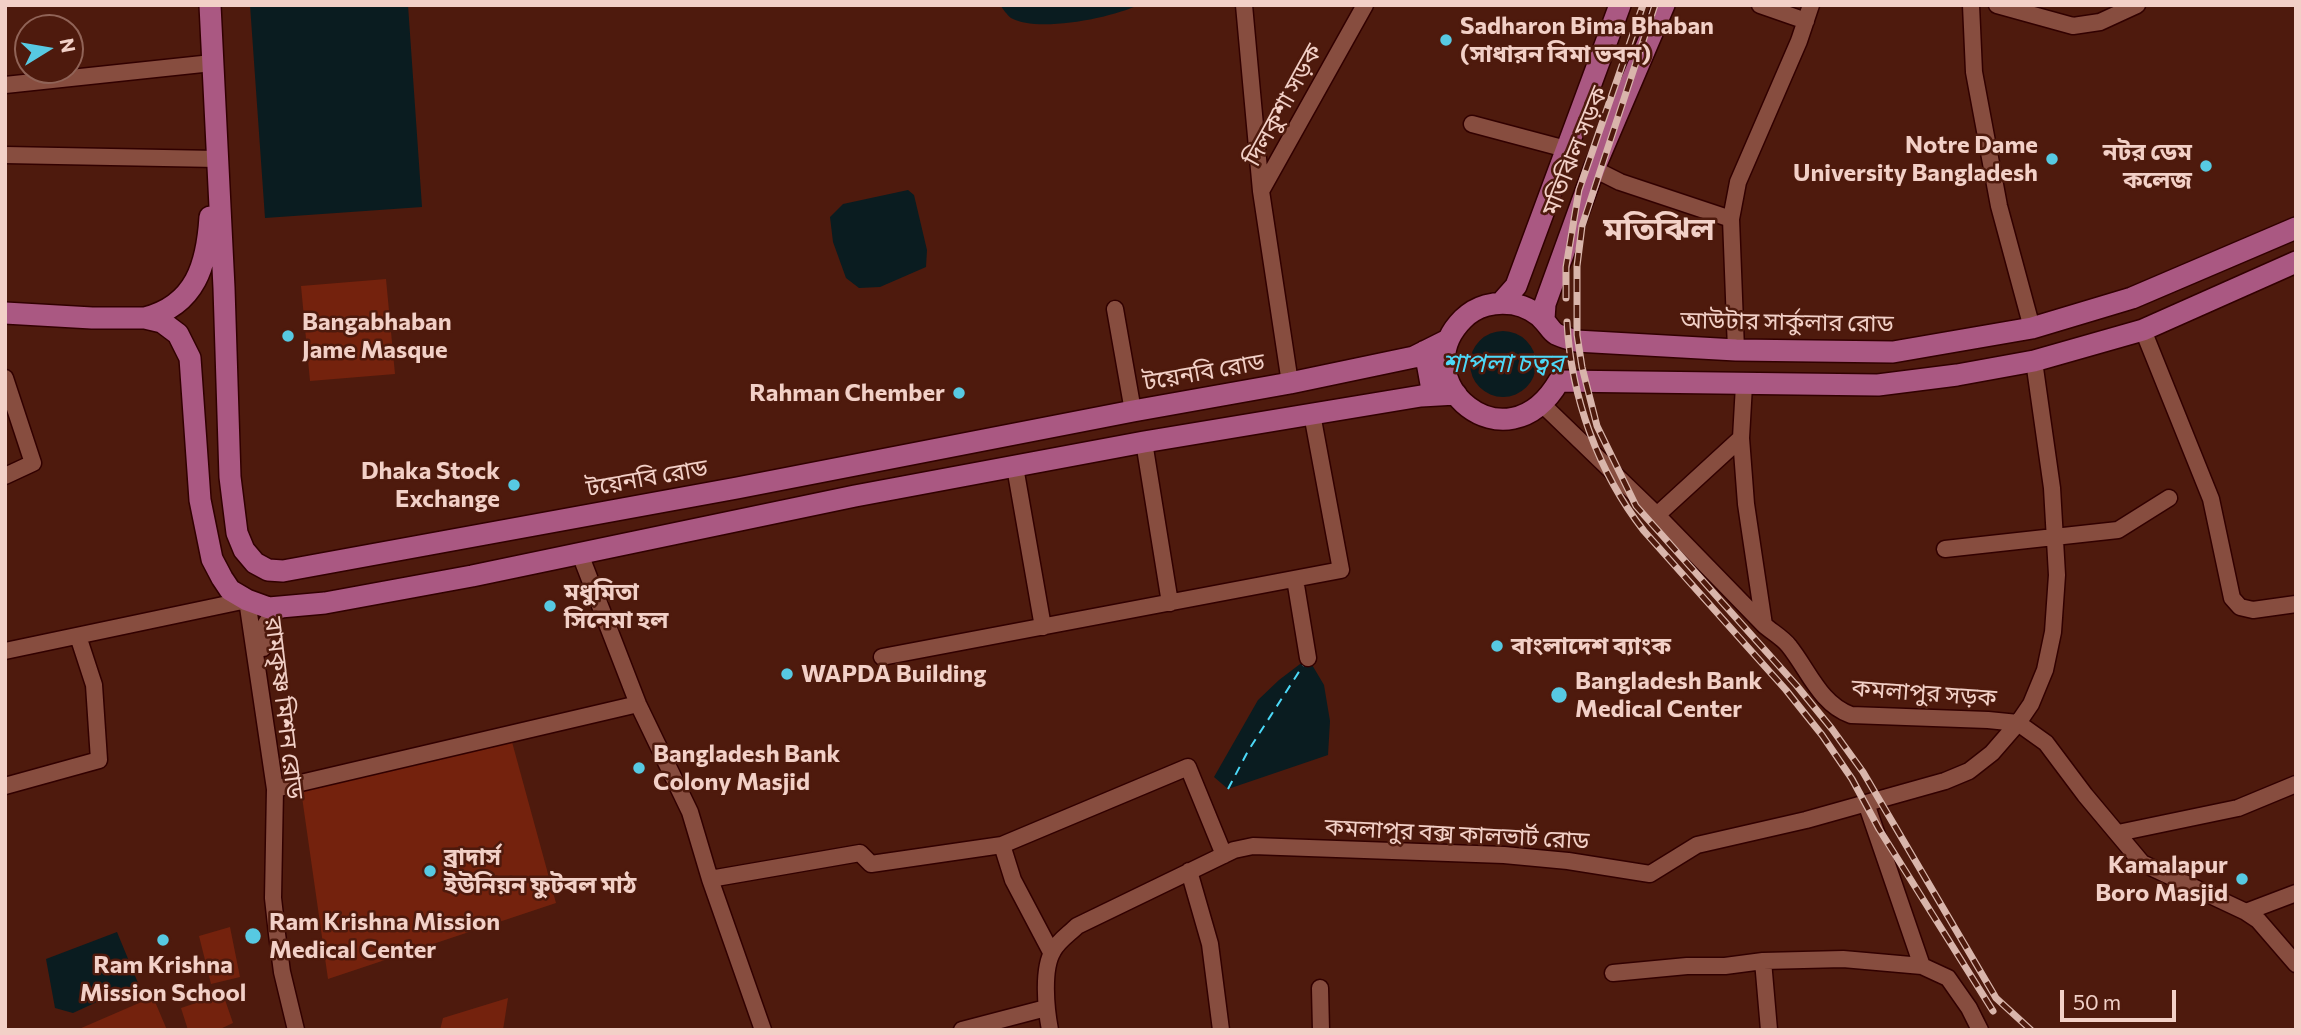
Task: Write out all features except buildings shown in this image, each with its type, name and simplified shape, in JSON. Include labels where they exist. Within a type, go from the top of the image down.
[{"type":"main road","points":[[145,318],[163,312],[182,299],[198,277],[209,234],[217,159],[210,5]]},
{"type":"main road","name":"মতিঝিল সড়ক","points":[[1501,303],[1516,286],[1620,5]]},
{"type":"main road","name":"মতিঝিল সড়ক","points":[[1549,326],[1545,304],[1594,169],[1664,5]]},
{"type":"main road","name":"টয়েনবি রোড","points":[[217,159],[230,477],[237,533],[244,550],[255,563],[268,570],[283,571],[737,488],[1290,383],[1414,357],[1448,340]]},
{"type":"main road","name":"আউটার সার্কুলার রোড","points":[[1549,326],[1576,341],[1736,350],[1893,352],[2032,328],[2132,298],[2296,228]]},
{"type":"main road","points":[[1549,326],[1530,310],[1514,304],[1482,306],[1468,314],[1456,326],[1448,340],[1445,356],[1449,383],[1462,403],[1493,419],[1511,419],[1528,414],[1542,404],[1559,381],[1878,385],[2034,361],[2143,330],[2296,262]]},
{"type":"main road","points":[[5,313],[145,318],[162,322],[178,334],[190,358],[200,492],[212,559],[230,590],[269,608],[325,603],[580,554],[855,496],[1144,442],[1455,394]]},
{"type":"main road","points":[[190,358],[199,344],[208,344],[218,349],[225,362]]},
{"type":"main road","points":[[1425,351],[1433,396]]},
{"type":"street","name":"দিলকুশা সড়ক","points":[[1244,5],[1261,191],[1290,383]]},
{"type":"street","name":"দিলকুশা সড়ক","points":[[1261,191],[1365,5]]},
{"type":"street","points":[[1760,5],[1806,22]]},
{"type":"street","points":[[1736,350],[1731,219],[1738,182],[1811,5]]},
{"type":"street","points":[[1970,5],[1974,72],[1998,206],[2032,328]]},
{"type":"street","points":[[1997,5],[2073,26],[2100,22],[2137,5]]},
{"type":"street","points":[[5,85],[212,62]]},
{"type":"street","points":[[1472,124],[1566,149]]},
{"type":"street","points":[[5,155],[217,159]]},
{"type":"street","points":[[1594,169],[1620,182],[1731,219]]},
{"type":"street","points":[[1115,309],[1133,411]]},
{"type":"street","points":[[2143,330],[2211,499],[2232,598],[2240,607],[2253,610],[2296,604]]},
{"type":"street","name":"কমলাপুর বক্স কালভার্ট রোড","points":[[1051,952],[1077,926],[1224,855],[1253,846],[1504,855],[1568,861],[1650,874],[1697,845],[1807,821],[1945,781],[1969,771],[1992,753],[2031,704],[2045,670],[2053,632],[2056,576],[2052,488],[2034,361]]},
{"type":"street","points":[[5,378],[33,463],[5,476]]},
{"type":"street","points":[[1744,385],[1741,438],[1746,504],[1764,625]]},
{"type":"street","points":[[1542,404],[1657,515],[1741,438]]},
{"type":"street","points":[[881,657],[1341,570],[1312,414]]},
{"type":"street","points":[[1144,442],[1170,603]]},
{"type":"street","points":[[1015,467],[1043,627]]},
{"type":"street","points":[[1945,549],[2118,530],[2169,498]]},
{"type":"street","name":"কমলাপুর সড়ক","points":[[1657,515],[1764,625],[1787,644],[1828,701],[1839,710],[1851,715],[2018,723],[2046,743],[2142,863],[2246,912],[2258,920],[2296,964]]},
{"type":"street","points":[[580,554],[638,704],[690,812],[710,879],[763,1030]]},
{"type":"street","points":[[1294,579],[1308,658]]},
{"type":"street","points":[[5,651],[247,600]]},
{"type":"street","name":"রামকৃষ্ণ মিশন রোড","points":[[247,600],[275,789],[273,898],[282,972],[296,1030]]},
{"type":"street","points":[[262,703],[268,685],[262,629],[270,615],[286,607]]},
{"type":"street","points":[[5,786],[99,760],[94,685],[78,636]]},
{"type":"street","points":[[275,789],[638,704]]},
{"type":"street","points":[[710,879],[860,853],[871,864],[1002,845],[1188,766],[1224,855]]},
{"type":"street","points":[[2118,832],[2238,808],[2296,784]]},
{"type":"street","points":[[1866,803],[1922,967]]},
{"type":"street","points":[[1002,845],[1013,880],[1051,952],[1046,1008],[1050,1030]]},
{"type":"street","points":[[1189,871],[1210,944],[1221,1030]]},
{"type":"street","points":[[2246,912],[2296,893]]},
{"type":"street","points":[[1614,973],[1763,961],[1843,959],[1922,967],[1948,978],[1969,1007],[1980,1030]]},
{"type":"street","points":[[1763,961],[1769,1030]]},
{"type":"street","points":[[1321,988],[1321,1030]]},
{"type":"street","points":[[962,1030],[1046,1008]]},
{"type":"shaded area","points":[[386,279],[395,374],[310,381],[301,286]]},
{"type":"shaded area","name":"ব্রাদার্স ইউনিয়ন ফুটবল মাঠ","points":[[512,742],[556,903],[328,979],[301,790]]},
{"type":"shaded area","points":[[230,927],[240,977],[211,984],[199,936]]},
{"type":"shaded area","points":[[223,994],[233,1023],[218,1030],[188,1030],[181,1008]]},
{"type":"shaded area","points":[[153,997],[167,1030],[79,1029]]},
{"type":"shaded area","points":[[508,998],[503,1030],[440,1030],[443,1018]]},
{"type":"water","points":[[250,5],[408,5],[422,207],[265,218]]},
{"type":"water","points":[[1000,5],[1138,5],[1093,19],[1038,24],[1011,18]]},
{"type":"water","points":[[908,190],[914,195],[927,250],[926,267],[880,287],[859,288],[846,278],[833,242],[830,217],[843,204]]},
{"type":"water","name":"শাপলা চত্বর","points":[[1503,331],[1516,334],[1526,341],[1533,351],[1536,364],[1533,377],[1526,387],[1516,394],[1503,397],[1490,394],[1480,387],[1473,377],[1470,364],[1473,351],[1480,341],[1490,334]]},
{"type":"water","points":[[1308,658],[1324,685],[1330,721],[1328,755],[1228,789],[1214,777],[1258,700]]},
{"type":"water","points":[[117,932],[138,983],[73,1013],[55,1008],[46,959]]},
{"type":"ferry route","points":[[1228,789],[1248,751],[1304,664]]},
{"type":"railway","points":[[1566,298],[1566,267],[1579,190],[1643,5]]},
{"type":"railway","points":[[1655,5],[1582,226],[1577,266],[1577,335],[1597,426],[1636,506],[1832,729],[1863,772],[1996,998],[2031,1030]]},
{"type":"railway","points":[[1567,322],[1574,378],[1581,406],[1600,459],[1613,484],[1644,531],[1786,690],[1822,735],[1852,779],[1879,829],[1993,1011]]},
{"type":"place","name":"Sadharon Bima Bhaban (সাধারন বিমা ভবন)","points":[[1446,40]]},
{"type":"place","name":"Notre Dame University Bangladesh","points":[[2052,159]]},
{"type":"place","name":"নটর ডেম কলেজ","points":[[2206,166]]},
{"type":"place","name":"Bangabhaban Jame Masque","points":[[288,336]]},
{"type":"place","name":"Rahman Chember","points":[[959,393]]},
{"type":"place","name":"Dhaka Stock Exchange","points":[[514,485]]},
{"type":"place","name":"মধুমিতা সিনেমা হল","points":[[550,606]]},
{"type":"place","name":"বাংলাদেশ ব্যাংক","points":[[1497,646]]},
{"type":"place","name":"WAPDA Building","points":[[787,674]]},
{"type":"place","name":"Bangladesh Bank Medical Center","points":[[1559,695]]},
{"type":"place","name":"Bangladesh Bank Colony Masjid","points":[[639,768]]},
{"type":"place","name":"ব্রাদার্স ইউনিয়ন ফুটবল মাঠ","points":[[430,871]]},
{"type":"place","name":"Kamalapur Boro Masjid","points":[[2242,879]]},
{"type":"place","name":"Ram Krishna Mission Medical Center","points":[[253,936]]},
{"type":"place","name":"Ram Krishna Mission School","points":[[163,940]]},
{"type":"district","name":"মতিঝিল","points":[[1659,229]]}]
